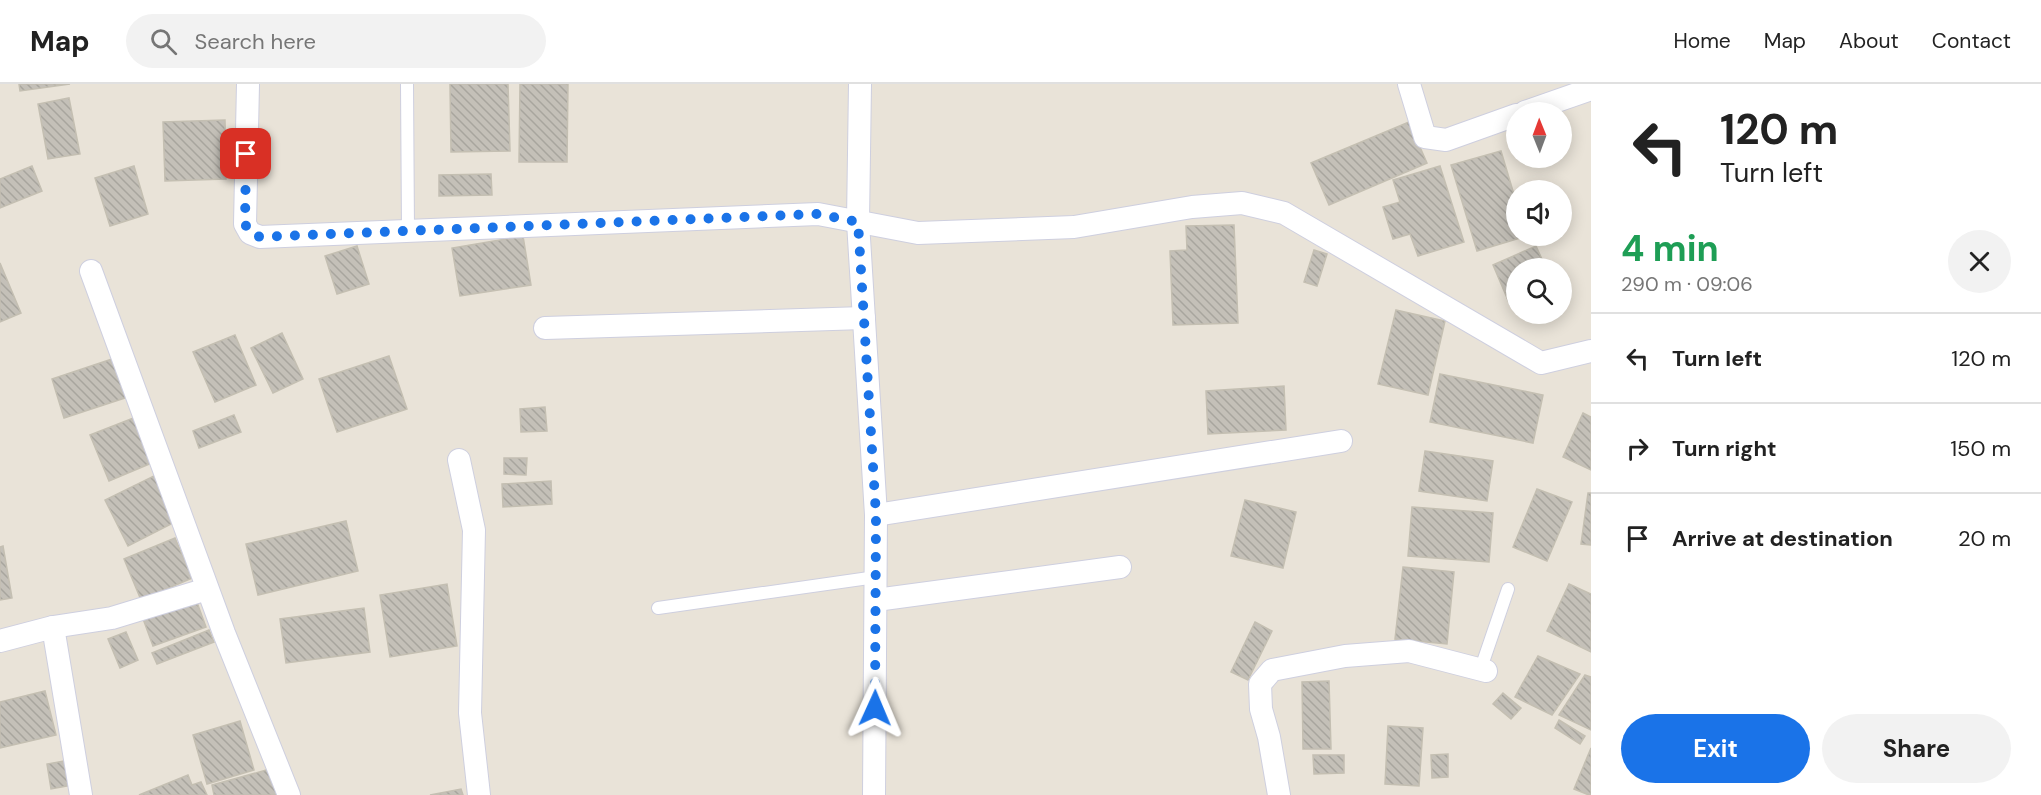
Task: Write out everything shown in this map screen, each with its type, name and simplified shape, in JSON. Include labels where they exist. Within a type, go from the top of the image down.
[{"type":"street","points":[[248,84],[245,224],[250,233],[260,237],[818,214],[918,233],[1074,227],[1192,207],[1242,202],[1284,213],[1541,363],[1591,351]]},
{"type":"street","points":[[861,84],[858,222],[876,515],[874,795]]},
{"type":"street","points":[[1408,84],[1425,137],[1446,140],[1506,119]]},
{"type":"street","points":[[1554,102],[1591,89]]},
{"type":"street","points":[[91,271],[207,589],[289,795]]},
{"type":"street","points":[[545,328],[864,318]]},
{"type":"street","points":[[876,515],[1341,441]]},
{"type":"street","points":[[459,460],[474,530],[470,713],[479,795]]},
{"type":"street","points":[[876,600],[1120,567]]},
{"type":"street","points":[[0,641],[53,627],[112,618],[207,589]]},
{"type":"street","points":[[53,627],[81,795]]},
{"type":"street","points":[[1279,795],[1269,737],[1261,709],[1260,684],[1272,669],[1345,656],[1409,651],[1480,669]]},
{"type":"lane","points":[[407,84],[408,230]]},
{"type":"lane","points":[[658,608],[876,577]]},
{"type":"lane","points":[[1480,669],[1508,589]]},
{"type":"building","points":[[19,84],[70,84],[20,91]]},
{"type":"building","points":[[450,84],[508,84],[510,151],[451,152]]},
{"type":"building","points":[[520,84],[568,84],[567,162],[519,162]]},
{"type":"building","points":[[69,98],[80,154],[48,159],[38,104]]},
{"type":"building","points":[[225,120],[226,179],[165,181],[163,122]]},
{"type":"building","points":[[1409,122],[1427,163],[1329,205],[1311,163]]},
{"type":"building","points":[[1501,151],[1510,180],[1506,180],[1506,242],[1477,251],[1451,165]]},
{"type":"building","points":[[32,166],[42,191],[0,208],[0,179]]},
{"type":"building","points":[[134,166],[148,214],[110,226],[95,178]]},
{"type":"building","points":[[1440,166],[1464,242],[1418,256],[1410,234],[1393,239],[1383,207],[1400,202],[1393,180]]},
{"type":"building","points":[[491,174],[492,195],[439,196],[439,175]]},
{"type":"building","points":[[1234,225],[1238,323],[1173,325],[1170,251],[1187,250],[1186,226]]},
{"type":"building","points":[[523,236],[531,285],[460,296],[452,248]]},
{"type":"building","points":[[357,246],[369,284],[337,294],[325,256]]},
{"type":"building","points":[[1536,246],[1541,258],[1509,258]]},
{"type":"building","points":[[1314,250],[1327,254],[1317,286],[1304,282]]},
{"type":"building","points":[[1506,259],[1506,296],[1493,265]]},
{"type":"building","points":[[0,263],[21,313],[0,322]]},
{"type":"building","points":[[1396,310],[1445,321],[1428,395],[1378,384]]},
{"type":"building","points":[[282,333],[303,379],[273,393],[251,348]]},
{"type":"building","points":[[235,335],[256,385],[215,402],[193,352]]},
{"type":"building","points":[[389,356],[407,409],[337,432],[319,379]]},
{"type":"building","points":[[115,358],[128,397],[64,418],[52,379]]},
{"type":"building","points":[[1440,374],[1543,395],[1533,443],[1430,422]]},
{"type":"building","points":[[1284,386],[1286,430],[1208,434],[1206,391]]},
{"type":"building","points":[[545,407],[547,431],[521,432],[520,409]]},
{"type":"building","points":[[1583,413],[1591,417],[1591,470],[1563,457]]},
{"type":"building","points":[[234,415],[241,432],[199,448],[193,431]]},
{"type":"building","points":[[136,417],[154,462],[109,481],[90,435]]},
{"type":"building","points":[[1425,451],[1493,461],[1487,501],[1419,491]]},
{"type":"building","points":[[504,458],[527,458],[526,475],[504,474]]},
{"type":"building","points":[[156,475],[179,520],[128,546],[105,500]]},
{"type":"building","points":[[551,481],[552,504],[503,507],[502,484]]},
{"type":"building","points":[[1537,489],[1572,502],[1547,561],[1513,547]]},
{"type":"building","points":[[1588,493],[1591,493],[1591,545],[1581,544]]},
{"type":"building","points":[[1245,500],[1296,512],[1283,568],[1231,556]]},
{"type":"building","points":[[1412,507],[1493,513],[1489,562],[1408,556]]},
{"type":"building","points":[[346,521],[358,571],[258,595],[246,544]]},
{"type":"building","points":[[175,538],[192,578],[141,600],[124,559]]},
{"type":"building","points":[[3,546],[12,598],[0,600],[0,547]]},
{"type":"building","points":[[1403,567],[1454,572],[1447,644],[1395,639]]},
{"type":"building","points":[[447,584],[457,646],[390,657],[380,595]]},
{"type":"building","points":[[1569,584],[1591,594],[1591,652],[1547,631]]},
{"type":"building","points":[[195,597],[206,627],[153,646],[142,616]]},
{"type":"building","points":[[364,608],[370,652],[286,663],[280,619]]},
{"type":"building","points":[[1255,622],[1272,631],[1248,680],[1231,672]]},
{"type":"building","points":[[209,630],[214,642],[157,664],[152,653]]},
{"type":"building","points":[[126,632],[138,660],[120,668],[108,639]]},
{"type":"building","points":[[1538,656],[1580,674],[1552,715],[1515,697]]},
{"type":"building","points":[[1585,675],[1591,677],[1591,730],[1559,715]]},
{"type":"building","points":[[1329,681],[1331,749],[1303,749],[1302,682]]},
{"type":"building","points":[[45,691],[56,735],[0,748],[0,702]]},
{"type":"building","points":[[1503,693],[1521,708],[1511,719],[1493,704]]},
{"type":"building","points":[[1559,720],[1585,736],[1580,744],[1555,728]]},
{"type":"building","points":[[240,721],[254,770],[207,784],[193,735]]},
{"type":"building","points":[[1388,726],[1423,728],[1419,786],[1385,784]]},
{"type":"building","points":[[1591,748],[1591,795],[1589,795],[1574,789]]},
{"type":"building","points":[[1448,754],[1448,777],[1432,778],[1431,755]]},
{"type":"building","points":[[1313,755],[1344,755],[1344,773],[1314,774]]},
{"type":"building","points":[[69,760],[73,785],[51,789],[47,764]]},
{"type":"building","points":[[270,769],[277,795],[214,795],[212,785]]},
{"type":"building","points":[[188,775],[192,785],[201,782],[207,795],[139,795]]},
{"type":"building","points":[[461,789],[463,795],[430,795]]},
{"type":"route","points":[[246,154],[245,224],[250,233],[260,237],[818,214],[858,222],[876,515],[875,708]]}]
